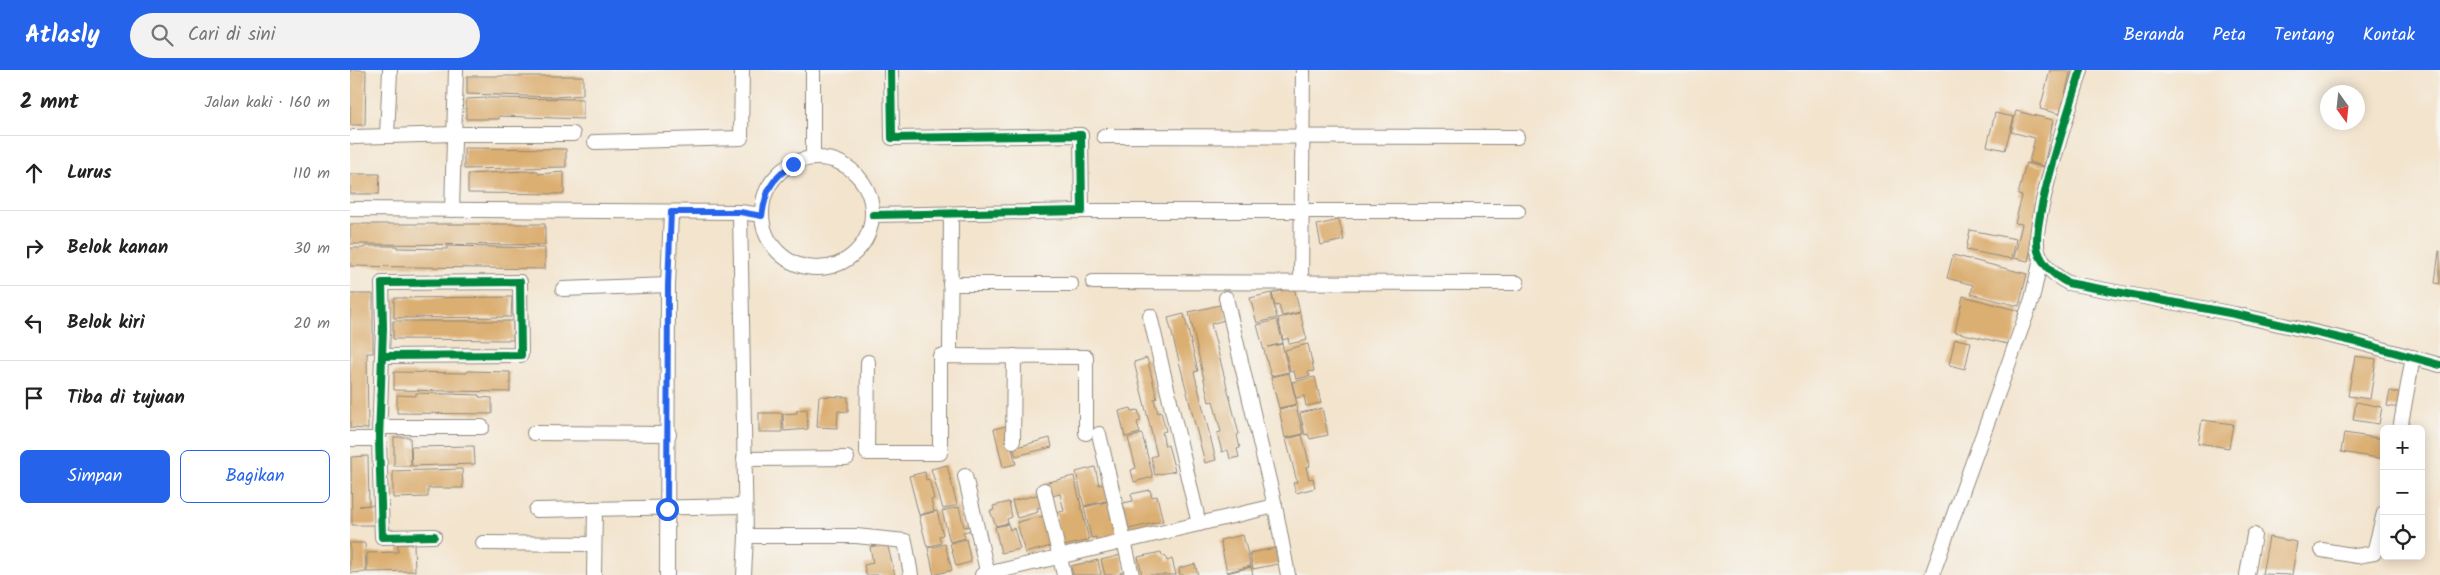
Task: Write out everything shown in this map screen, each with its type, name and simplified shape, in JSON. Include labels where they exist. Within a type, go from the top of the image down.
[{"type":"street","points":[[387,136],[390,70]]},
{"type":"street","points":[[452,210],[456,70]]},
{"type":"street","points":[[595,142],[741,138],[742,70]]},
{"type":"street","points":[[813,70],[813,158]]},
{"type":"street","points":[[891,70],[892,138],[1081,135],[1082,211]]},
{"type":"street","points":[[1301,282],[1303,70]]},
{"type":"street","points":[[2081,70],[2038,222],[2038,249],[2041,258],[2057,278],[2068,283],[2235,314],[2440,365]]},
{"type":"street","points":[[354,137],[454,134],[573,134]]},
{"type":"street","points":[[1104,136],[1517,137]]},
{"type":"street","points":[[813,158],[837,162],[858,175],[867,188],[873,216],[866,240],[853,256],[835,266],[814,268],[795,264],[778,252],[766,235],[762,216],[765,195],[776,176],[793,164],[813,158]]},
{"type":"street","points":[[350,209],[740,212],[762,216]]},
{"type":"street","points":[[873,216],[1082,211],[1518,211]]},
{"type":"street","points":[[667,575],[668,285],[671,212]]},
{"type":"street","points":[[740,212],[746,536],[744,575]]},
{"type":"street","points":[[950,356],[951,214]]},
{"type":"street","points":[[1932,575],[2032,300],[2041,258]]},
{"type":"street","points":[[382,356],[521,354],[520,282],[382,283],[379,433],[382,537],[434,536]]},
{"type":"street","points":[[1093,282],[1517,282]]},
{"type":"street","points":[[950,284],[1071,284]]},
{"type":"street","points":[[563,289],[668,285]]},
{"type":"street","points":[[1226,298],[1275,506],[1288,575]]},
{"type":"street","points":[[1150,316],[1199,524]]},
{"type":"street","points":[[868,362],[867,453],[940,453],[940,356],[1086,357],[1093,433],[1132,575]]},
{"type":"street","points":[[1013,441],[1014,356]]},
{"type":"street","points":[[2401,425],[2413,357]]},
{"type":"street","points":[[350,439],[379,433],[482,427]]},
{"type":"street","points":[[534,434],[668,434]]},
{"type":"street","points":[[744,459],[847,458]]},
{"type":"street","points":[[965,476],[986,575],[1275,506]]},
{"type":"street","points":[[1044,490],[1064,575]]},
{"type":"street","points":[[536,510],[667,509],[744,506]]},
{"type":"street","points":[[594,575],[595,509]]},
{"type":"street","points":[[2322,550],[2357,556],[2374,553],[2384,515]]},
{"type":"street","points":[[2247,575],[2254,535]]},
{"type":"street","points":[[746,536],[856,536],[905,541],[911,575]]},
{"type":"street","points":[[483,543],[594,544]]},
{"type":"building","points":[[350,70],[366,70],[365,125],[350,125]]},
{"type":"building","points":[[2050,70],[2071,70],[2060,114],[2040,109]]},
{"type":"building","points":[[467,76],[583,76],[583,95],[555,97],[467,94]]},
{"type":"building","points":[[466,99],[583,99],[583,119],[499,116],[499,119],[466,119]]},
{"type":"building","points":[[2016,111],[2053,120],[2044,166],[2029,162],[2035,138],[2011,132]]},
{"type":"building","points":[[1995,113],[2014,117],[2005,150],[1987,146]]},
{"type":"building","points":[[464,148],[566,149],[566,167],[464,169]]},
{"type":"building","points":[[2026,163],[2044,167],[2036,199],[2039,200],[2036,228],[2028,261],[2014,258],[2022,224],[2015,223],[2022,196],[2018,195]]},
{"type":"building","points":[[538,171],[538,174],[564,172],[564,194],[468,193],[468,174]]},
{"type":"building","points":[[350,174],[380,174],[379,194],[350,194]]},
{"type":"building","points":[[1339,220],[1344,240],[1321,245],[1317,225]]},
{"type":"building","points":[[350,224],[545,224],[545,245],[350,244]]},
{"type":"building","points":[[1970,230],[2016,239],[2012,259],[1966,250]]},
{"type":"building","points":[[365,246],[447,249],[447,246],[545,248],[545,269],[350,266],[350,248],[365,248]]},
{"type":"building","points":[[2440,251],[2440,284],[2435,283]]},
{"type":"building","points":[[1953,255],[2027,274],[2019,306],[1971,294],[1973,285],[1947,278]]},
{"type":"building","points":[[1294,288],[1300,312],[1282,316],[1279,305],[1275,306],[1272,293]]},
{"type":"building","points":[[1271,293],[1277,318],[1257,323],[1250,298]]},
{"type":"building","points":[[350,294],[373,294],[373,353],[367,353],[368,429],[350,428]]},
{"type":"building","points":[[1963,296],[2019,311],[2012,345],[1955,332]]},
{"type":"building","points":[[512,297],[511,317],[394,318],[394,298]]},
{"type":"building","points":[[1224,304],[1228,319],[1211,324],[1239,434],[1237,435],[1240,448],[1237,449],[1239,457],[1230,459],[1228,450],[1222,452],[1217,433],[1221,432],[1213,401],[1209,402],[1189,312]]},
{"type":"building","points":[[1300,313],[1307,340],[1289,344],[1288,338],[1283,340],[1278,318]]},
{"type":"building","points":[[1184,314],[1198,371],[1194,372],[1216,460],[1205,463],[1168,318]]},
{"type":"building","points":[[1277,320],[1283,343],[1268,347],[1282,344],[1289,372],[1271,376],[1257,325]]},
{"type":"building","points":[[393,321],[513,321],[513,340],[393,339]]},
{"type":"building","points":[[1955,339],[1971,342],[1965,369],[1949,365]]},
{"type":"building","points":[[1308,344],[1314,371],[1308,372],[1310,376],[1296,379],[1294,371],[1290,372],[1285,350]]},
{"type":"building","points":[[2355,356],[2376,359],[2370,399],[2348,396]]},
{"type":"building","points":[[1147,358],[1157,398],[1154,399],[1158,413],[1161,412],[1166,431],[1162,432],[1165,446],[1168,445],[1175,471],[1155,475],[1151,457],[1157,455],[1134,362]]},
{"type":"building","points":[[467,371],[510,372],[510,392],[394,390],[394,372],[467,373]]},
{"type":"building","points":[[1289,373],[1297,404],[1279,408],[1271,377]]},
{"type":"building","points":[[1315,377],[1321,403],[1306,406],[1304,396],[1296,398],[1292,382]]},
{"type":"building","points":[[2390,391],[2403,394],[2401,408],[2387,406]]},
{"type":"building","points":[[416,393],[479,395],[479,397],[492,398],[492,414],[397,413],[397,395],[416,396]]},
{"type":"building","points":[[819,396],[848,397],[848,412],[838,411],[837,428],[817,427]]},
{"type":"building","points":[[2356,402],[2382,407],[2379,424],[2353,420]]},
{"type":"building","points":[[1296,405],[1303,434],[1285,438],[1279,409]]},
{"type":"building","points":[[1131,408],[1132,411],[1138,410],[1141,421],[1137,422],[1140,433],[1125,437],[1119,411]]},
{"type":"building","points":[[1322,408],[1328,435],[1310,439],[1308,434],[1305,435],[1300,413]]},
{"type":"building","points":[[807,409],[808,429],[784,431],[783,414],[797,413],[797,410]]},
{"type":"building","points":[[759,413],[782,413],[782,432],[759,432]]},
{"type":"building","points":[[2202,420],[2233,424],[2229,448],[2198,443]]},
{"type":"building","points":[[1006,426],[1016,464],[1003,467],[994,429]]},
{"type":"building","points":[[2344,433],[2380,438],[2380,458],[2341,452]]},
{"type":"building","points":[[1142,434],[1153,477],[1134,482],[1131,470],[1136,468],[1128,438]]},
{"type":"building","points":[[1302,435],[1310,466],[1306,467],[1309,479],[1313,478],[1315,488],[1296,493],[1293,483],[1297,482],[1286,439]]},
{"type":"building","points":[[394,437],[410,437],[411,466],[394,466]]},
{"type":"building","points":[[1050,438],[1052,447],[1016,456],[1013,448]]},
{"type":"building","points":[[474,446],[475,464],[412,466],[411,447]]},
{"type":"building","points":[[368,456],[369,505],[359,506],[375,505],[376,525],[352,525],[351,457]]},
{"type":"building","points":[[947,465],[957,505],[943,509],[931,469]]},
{"type":"building","points":[[1095,467],[1099,485],[1107,483],[1110,500],[1084,506],[1076,472]]},
{"type":"building","points":[[462,469],[463,488],[428,488],[428,497],[393,498],[393,471]]},
{"type":"building","points":[[925,472],[926,480],[929,479],[934,499],[931,500],[934,511],[919,515],[909,476]]},
{"type":"building","points":[[1074,476],[1089,540],[1060,547],[1056,513],[1064,511],[1060,494],[1048,497],[1044,483]]},
{"type":"building","points":[[1150,490],[1152,497],[1157,496],[1163,521],[1129,529],[1123,503],[1133,501],[1131,494]]},
{"type":"building","points":[[1041,494],[1044,506],[1037,508],[1038,512],[1017,518],[1012,501]]},
{"type":"building","points":[[1110,501],[1119,539],[1098,544],[1096,537],[1091,538],[1084,507]]},
{"type":"building","points":[[1009,502],[1012,517],[1007,519],[1008,523],[996,526],[990,511],[994,510],[993,506]]},
{"type":"building","points":[[959,507],[964,527],[971,526],[972,530],[963,532],[965,538],[950,542],[942,511]]},
{"type":"building","points":[[937,511],[943,535],[939,536],[941,543],[927,547],[919,516]]},
{"type":"building","points":[[1044,516],[1051,546],[1025,553],[1017,522]]},
{"type":"building","points":[[1008,524],[1010,530],[1014,528],[1020,549],[1001,553],[995,527]]},
{"type":"building","points":[[1243,535],[1251,566],[1227,572],[1220,540]]},
{"type":"building","points":[[2269,537],[2297,542],[2292,575],[2262,574]]},
{"type":"building","points":[[966,539],[971,562],[956,566],[950,543]]},
{"type":"building","points":[[350,543],[365,543],[366,572],[350,573]]},
{"type":"building","points":[[887,543],[895,575],[866,575],[864,565],[873,563],[870,547]]},
{"type":"building","points":[[398,544],[414,544],[415,571],[367,572],[367,553],[398,552]]},
{"type":"building","points":[[945,544],[952,570],[934,575],[928,548]]},
{"type":"building","points":[[1275,548],[1278,564],[1253,569],[1250,553]]},
{"type":"building","points":[[1161,552],[1167,561],[1172,559],[1176,575],[1142,575],[1138,557]]},
{"type":"building","points":[[1121,555],[1125,571],[1120,573],[1120,575],[1105,575],[1101,560]]},
{"type":"building","points":[[1098,560],[1101,575],[1073,575],[1071,566]]},
{"type":"building","points":[[1195,564],[1198,575],[1180,575],[1179,568]]},
{"type":"building","points":[[1251,567],[1253,575],[1228,575],[1227,573]]},
{"type":"cycle path","points":[[873,215],[1082,211],[1081,135],[892,138],[891,70]]},
{"type":"cycle path","points":[[2081,70],[2045,191],[2037,237],[2040,256],[2054,274],[2068,283],[2235,314],[2357,342],[2440,365]]},
{"type":"cycle path","points":[[382,356],[521,355],[520,282],[382,283],[383,328],[379,439],[382,537],[434,536]]},
{"type":"route","points":[[667,509],[668,285],[671,212],[740,212],[762,216],[765,195],[776,176],[793,164]]}]
